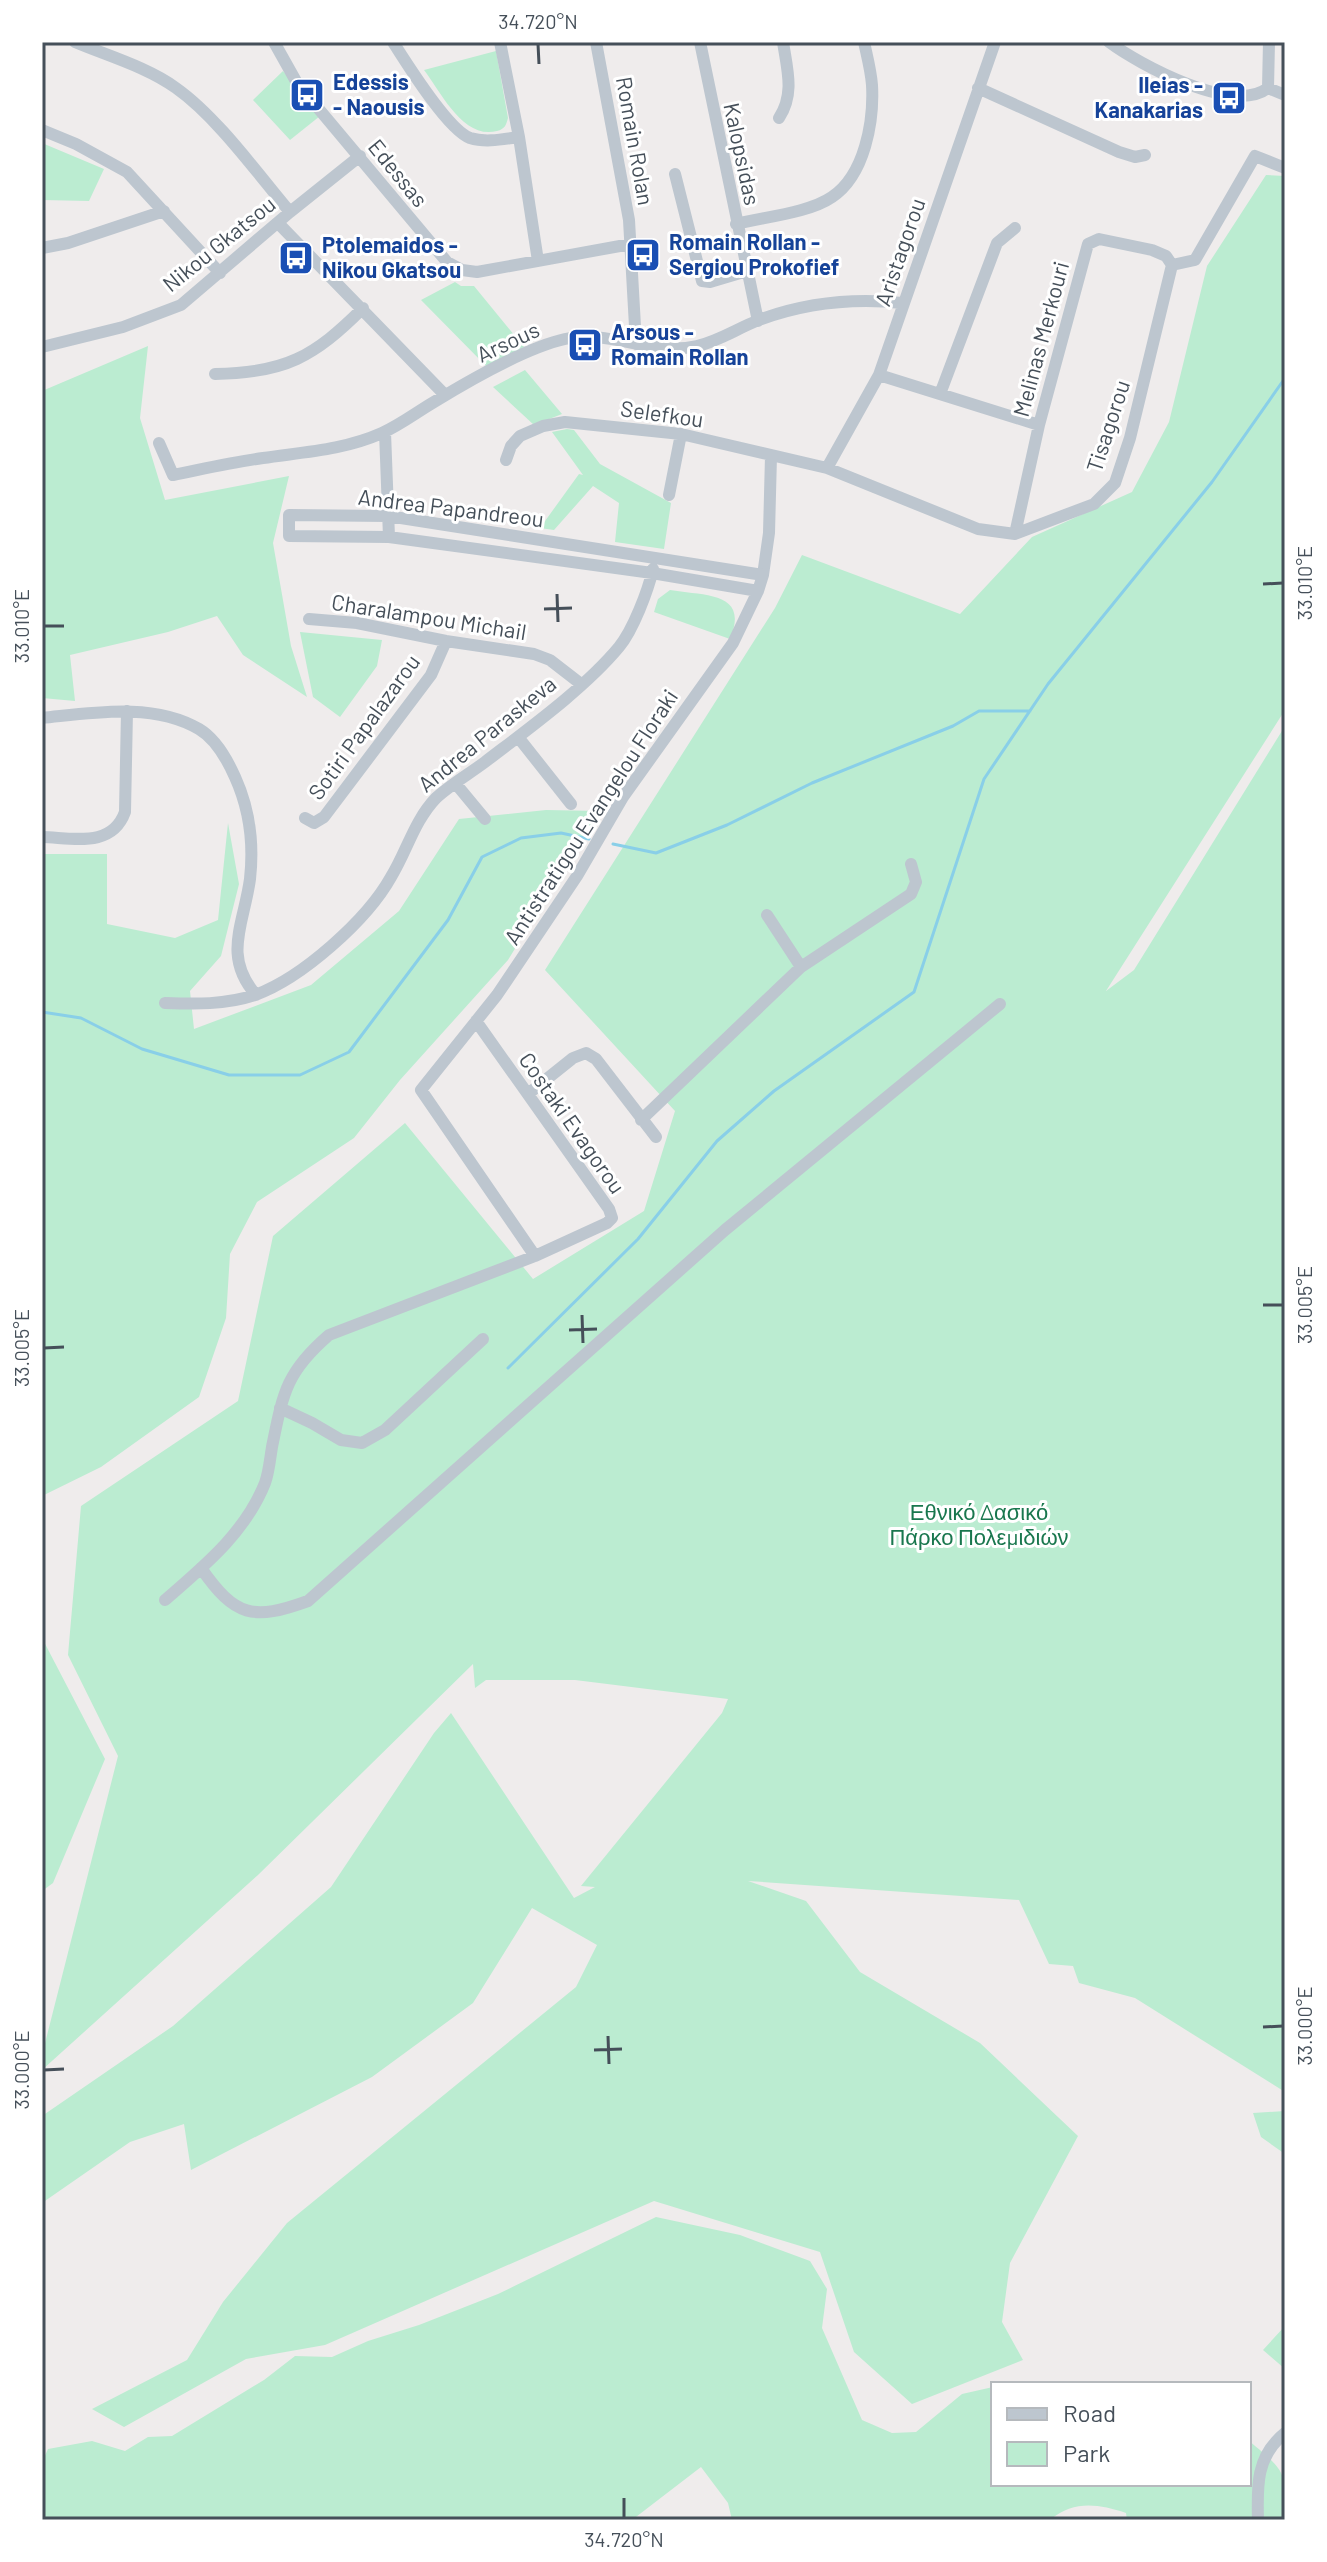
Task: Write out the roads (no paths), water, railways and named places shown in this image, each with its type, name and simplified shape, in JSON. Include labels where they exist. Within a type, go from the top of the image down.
[{"type":"street","points":[[75,42],[139,68],[176,88],[209,118],[290,212]]},
{"type":"street","name":"Edessas","points":[[274,42],[297,83],[447,262],[462,270],[477,272],[538,261]]},
{"type":"street","points":[[393,42],[456,129],[468,137],[484,141],[519,137]]},
{"type":"street","points":[[500,42],[519,137],[538,261],[631,244]]},
{"type":"street","name":"Romain Rolan","points":[[596,42],[631,244],[636,344]]},
{"type":"street","name":"Kalopsidas","points":[[700,42],[758,321]]},
{"type":"street","points":[[779,118],[788,106],[790,91],[783,42]]},
{"type":"street","points":[[736,224],[817,205],[845,186],[861,159],[872,119],[872,82],[864,42]]},
{"type":"street","name":"Aristagorou","points":[[827,468],[879,375],[995,42]]},
{"type":"street","points":[[1109,42],[1136,62],[1165,76],[1238,97],[1268,88],[1285,95]]},
{"type":"street","points":[[1268,88],[1269,42]]},
{"type":"street","points":[[978,88],[1119,152],[1135,157],[1145,155]]},
{"type":"street","points":[[42,130],[76,144],[127,172],[220,273]]},
{"type":"street","name":"Nikou Gkatsou","points":[[42,347],[123,327],[181,305],[360,156]]},
{"type":"street","points":[[1172,265],[1195,260],[1255,156],[1285,168]]},
{"type":"street","points":[[675,174],[702,281],[710,282],[747,271]]},
{"type":"street","points":[[42,248],[68,243],[164,211]]},
{"type":"street","points":[[278,223],[445,395]]},
{"type":"street","points":[[940,394],[997,243],[1015,228]]},
{"type":"street","name":"Melinas Merkouri","points":[[1015,534],[1039,425],[1088,244],[1099,239],[1152,250],[1166,256],[1172,265]]},
{"type":"street","name":"Tisagorou","points":[[827,468],[978,529],[1015,534],[1094,504],[1115,483],[1130,438],[1172,265]]},
{"type":"street","name":"Arsous","points":[[159,443],[173,475],[260,458],[329,450],[385,432],[445,395],[542,345],[590,335],[612,337],[659,349],[695,347],[717,341],[758,321],[812,306],[865,299],[902,303]]},
{"type":"street","points":[[215,374],[263,371],[288,364],[334,337],[363,308]]},
{"type":"street","points":[[879,375],[1039,425]]},
{"type":"street","name":"Selefkou","points":[[506,460],[511,446],[520,436],[543,426],[565,422],[681,434],[827,468]]},
{"type":"street","points":[[385,432],[389,537]]},
{"type":"street","points":[[669,495],[681,434]]},
{"type":"street","name":"Antistratigou Evangelou Floraki","points":[[535,1256],[421,1090],[497,995],[577,876],[623,797],[732,645],[763,575],[769,533],[771,456]]},
{"type":"street","name":"Andrea Papandreou","points":[[758,591],[652,573],[389,537],[289,536],[289,515],[388,516],[763,575]]},
{"type":"street","name":"Andrea Paraskeva","points":[[165,1003],[215,1004],[256,995],[302,970],[362,919],[391,879],[421,815],[439,796],[518,737],[581,684],[620,646],[652,573],[655,558]]},
{"type":"street","name":"Charalampou Michail","points":[[309,619],[357,623],[534,654],[550,660],[581,684]]},
{"type":"street","name":"Sotiri Papalazarou","points":[[305,818],[314,823],[324,817],[431,675],[446,641]]},
{"type":"street","points":[[42,837],[88,839],[108,835],[120,827],[125,812],[127,711]]},
{"type":"street","points":[[42,718],[127,711],[171,717],[201,729],[225,755],[246,801],[252,843],[250,879],[237,964],[244,981],[256,995]]},
{"type":"street","points":[[518,737],[571,804]]},
{"type":"street","points":[[456,784],[485,819]]},
{"type":"street","points":[[641,1120],[801,967],[911,894],[916,882],[911,864]]},
{"type":"street","points":[[767,915],[801,967]]},
{"type":"street","points":[[201,1568],[221,1596],[247,1612],[274,1613],[308,1601],[725,1230],[1000,1004]]},
{"type":"street","name":"Costaki Evagorou","points":[[476,1021],[609,1209],[612,1218],[535,1256]]},
{"type":"street","points":[[528,1094],[573,1058],[586,1053],[596,1059],[656,1137]]},
{"type":"street","points":[[165,1600],[231,1539],[247,1518],[265,1481],[289,1378],[306,1354],[329,1335],[535,1256]]},
{"type":"street","points":[[280,1408],[341,1440],[362,1443],[385,1430],[483,1339]]},
{"type":"street","points":[[1258,2520],[1257,2484],[1268,2448],[1285,2433]]},
{"type":"waterway","points":[[508,1368],[638,1239],[717,1141],[774,1091],[914,992],[984,779],[1048,684],[1212,482],[1285,378]]},
{"type":"waterway","points":[[613,844],[656,853],[727,825],[812,783],[953,726],[979,711],[1030,711]]},
{"type":"waterway","points":[[42,1012],[81,1018],[142,1049],[229,1075],[300,1075],[349,1052],[448,920],[482,857],[521,838],[561,833],[589,839]]},
{"type":"place","name":"Edessis - Naousis","points":[[307,95]]},
{"type":"place","name":"Ileias - Kanakarias","points":[[1229,98]]},
{"type":"place","name":"Romain Rollan - Sergiou Prokofief","points":[[643,255]]},
{"type":"place","name":"Ptolemaidos - Nikou Gkatsou","points":[[296,258]]},
{"type":"place","name":"Arsous - Romain Rollan","points":[[585,345]]},
{"type":"park label","name":"Εθνικό Δασικό Πάρκο Πολεμιδιών","points":[[979,1524]]}]
